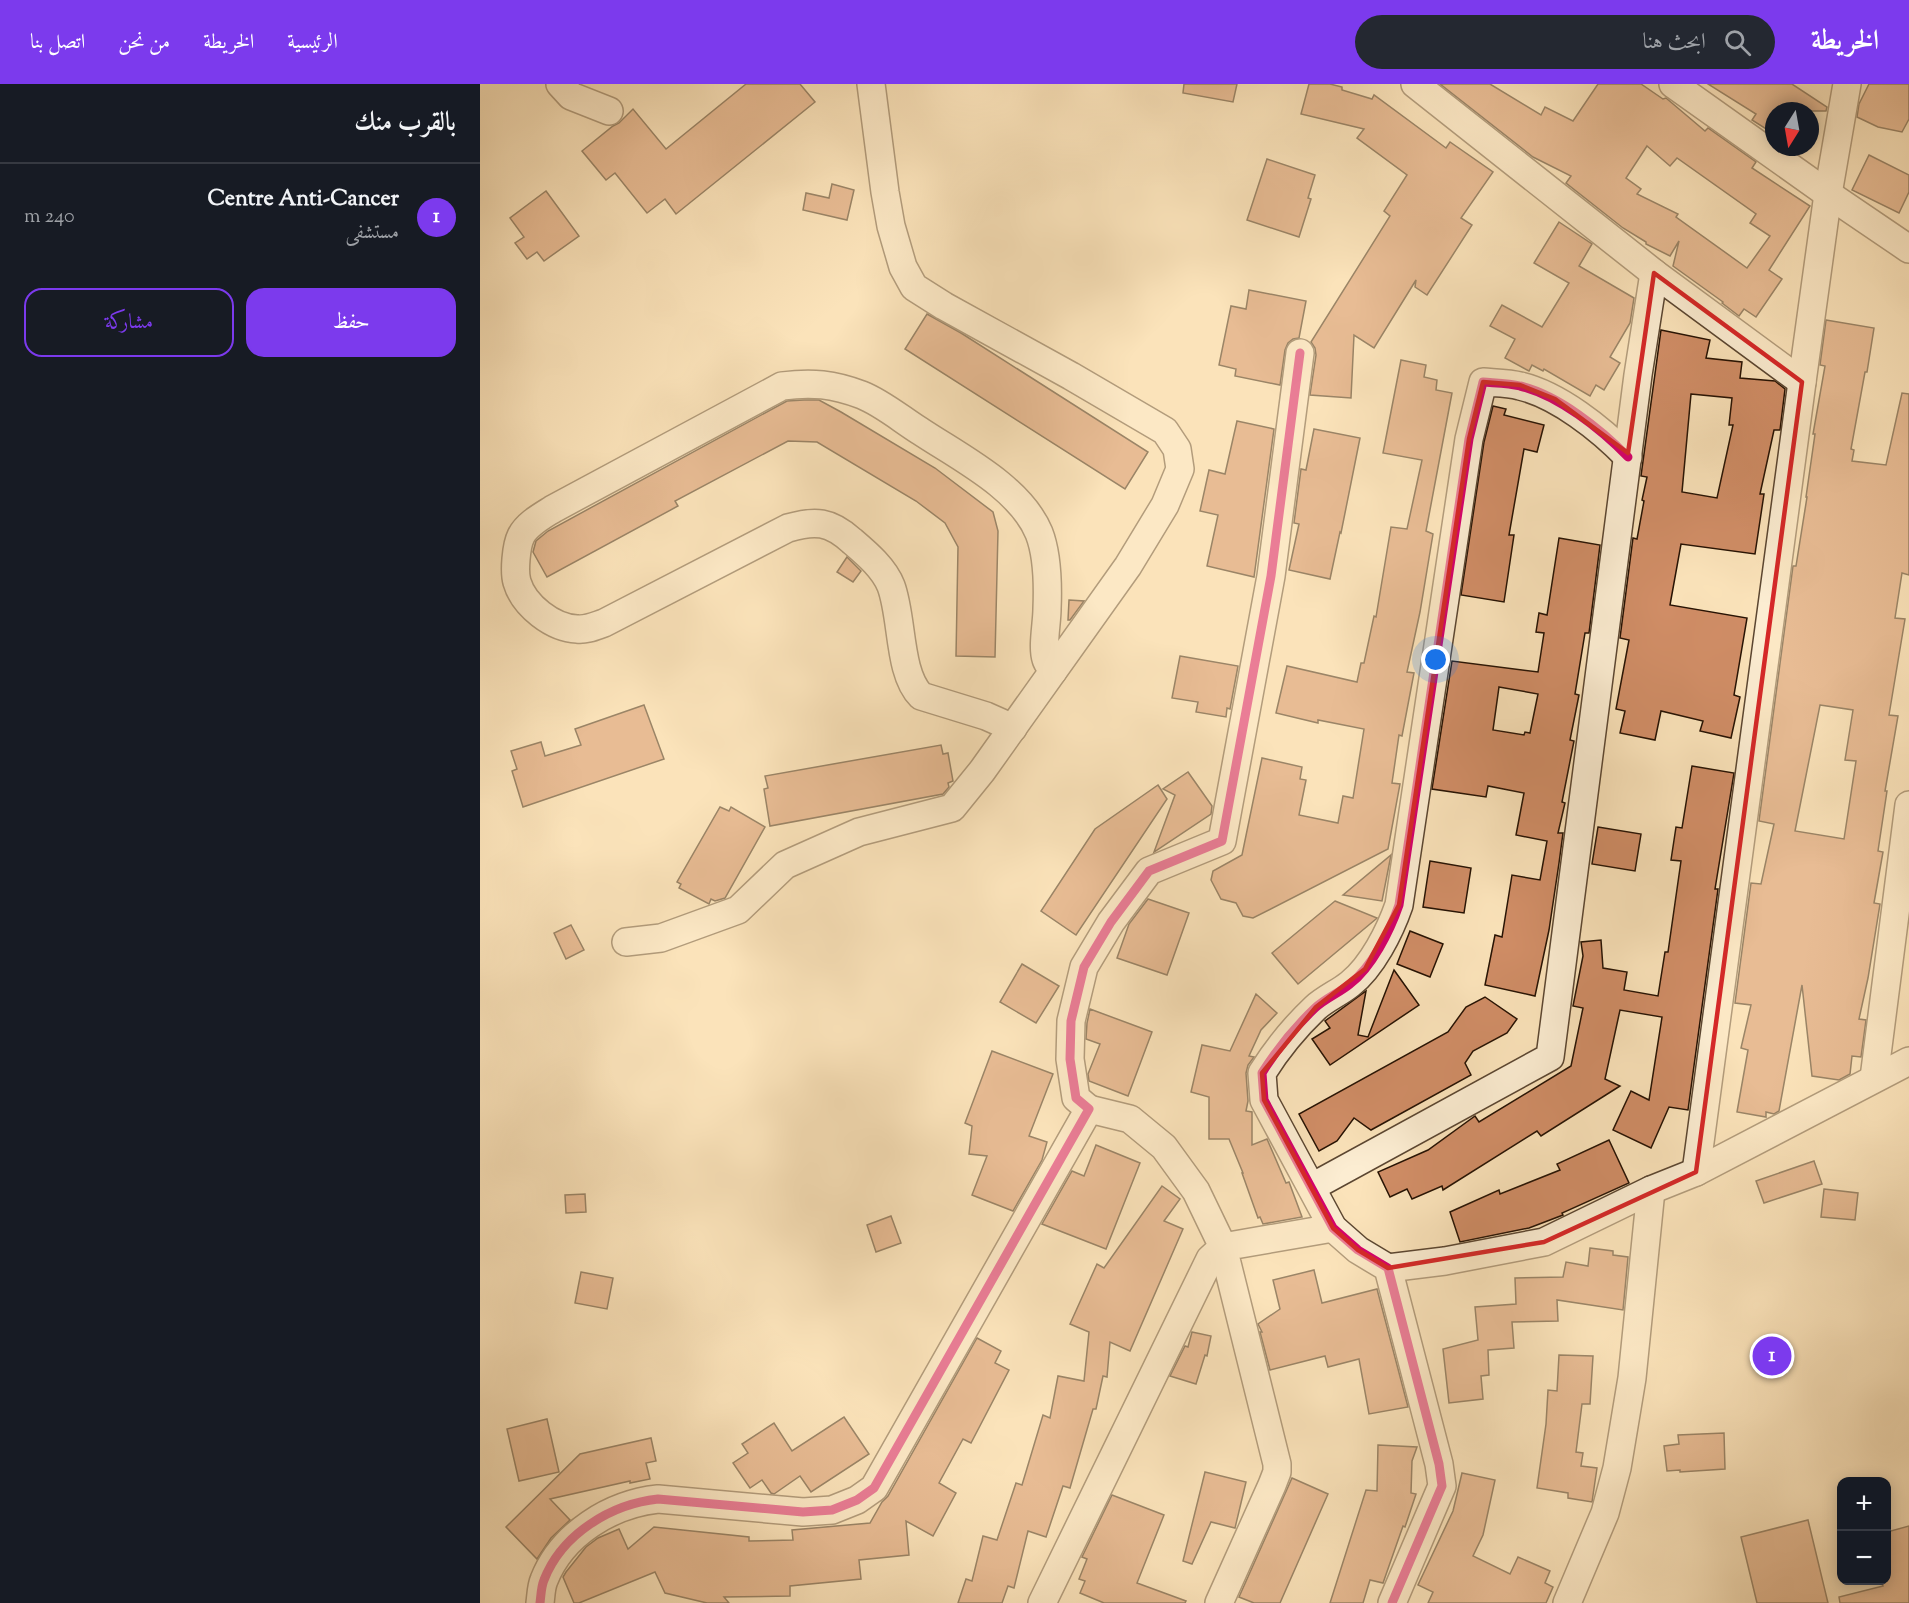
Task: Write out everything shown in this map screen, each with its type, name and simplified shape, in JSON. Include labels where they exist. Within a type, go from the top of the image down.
[{"type":"street","points":[[560,84],[571,96],[609,111]]},
{"type":"street","points":[[626,942],[660,938],[738,910],[785,865],[859,832],[952,808],[982,771],[1128,566],[1165,505],[1180,469],[1177,449],[1165,431],[914,287],[903,267],[891,226],[871,84]]},
{"type":"street","points":[[1415,84],[1654,273],[1802,382]]},
{"type":"street","points":[[1674,84],[1909,249]]},
{"type":"street","points":[[1696,1172],[1828,194],[1847,84]]},
{"type":"street","points":[[1312,1187],[1550,1057],[1638,375],[1654,273]]},
{"type":"street","points":[[1219,1603],[1277,1472],[1277,1464],[1223,1246],[1196,1191],[1164,1147],[1130,1119],[1089,1109],[1076,1098],[1070,1059],[1071,1021],[1084,967],[1110,922],[1149,871],[1222,841],[1271,576],[1300,353]]},
{"type":"street","points":[[1628,457],[1611,440],[1555,399],[1520,385],[1483,382],[1469,439],[1399,905],[1392,925],[1365,969],[1350,984],[1316,1007],[1288,1037],[1262,1073],[1264,1100],[1333,1228],[1358,1250],[1388,1268],[1445,1261],[1544,1242],[1651,1190],[1696,1172],[1909,1061]]},
{"type":"street","points":[[1013,728],[986,716],[921,696],[913,689],[907,671],[897,605],[890,583],[871,558],[845,535],[827,525],[807,522],[788,528],[604,623],[587,629],[559,625],[542,614],[526,598],[517,582],[515,564],[521,536],[531,525],[553,509],[782,386],[805,383],[833,386],[864,396],[891,412],[988,476],[1013,496],[1029,515],[1039,534],[1046,561],[1046,659],[1053,671]]},
{"type":"street","points":[[1874,1078],[1909,805]]},
{"type":"street","points":[[540,1603],[543,1581],[555,1558],[585,1528],[603,1515],[624,1506],[658,1498],[803,1512],[832,1510],[857,1500],[874,1488],[1089,1109]]},
{"type":"street","points":[[1567,1603],[1605,1513],[1617,1468],[1635,1356],[1651,1190]]},
{"type":"street","points":[[1042,1603],[1210,1259],[1223,1246],[1333,1228]]},
{"type":"street","points":[[1388,1268],[1439,1464],[1442,1486],[1392,1603]]},
{"type":"highlighted area","points":[[1654,273],[1802,382],[1696,1172],[1544,1242],[1388,1268],[1358,1250],[1333,1228],[1264,1100],[1262,1073],[1316,1007],[1365,969],[1399,905],[1469,439],[1483,382],[1520,385],[1555,399],[1628,453]]},
{"type":"building","points":[[746,84],[800,84],[815,102],[676,214],[665,199],[647,213],[615,173],[606,180],[582,151],[619,123],[633,109],[666,149]]},
{"type":"building","points":[[1184,84],[1237,84],[1233,102],[1183,93]]},
{"type":"building","points":[[1309,84],[1330,84],[1372,99],[1374,95],[1446,148],[1450,142],[1493,172],[1461,218],[1472,225],[1427,295],[1415,287],[1416,280],[1374,348],[1354,335],[1351,398],[1310,395],[1316,355],[1311,342],[1390,216],[1384,211],[1407,175],[1357,138],[1364,129],[1301,114]]},
{"type":"building","points":[[1440,84],[1490,84],[1541,115],[1545,107],[1573,121],[1598,84],[1641,84],[1663,99],[1666,98],[1705,131],[1708,128],[1756,162],[1752,168],[1810,206],[1769,270],[1782,279],[1756,317],[1744,309],[1739,316],[1673,266],[1679,241],[1670,256],[1646,244],[1566,183],[1571,176],[1533,157]],"holes":[[[1647,146],[1670,166],[1677,158],[1756,214],[1750,223],[1770,236],[1747,268],[1676,217],[1678,214],[1637,194],[1641,189],[1626,178]]]},
{"type":"building","points":[[1708,84],[1792,84],[1827,107],[1826,111],[1819,111],[1819,102],[1765,102],[1765,128],[1752,120],[1756,114]]},
{"type":"building","points":[[1869,84],[1909,84],[1909,119],[1902,132],[1878,127],[1857,117],[1859,104]]},
{"type":"building","points":[[1869,155],[1909,175],[1909,192],[1899,213],[1852,190]]},
{"type":"building","points":[[1267,159],[1315,175],[1308,198],[1311,199],[1299,237],[1247,220]]},
{"type":"building","points":[[832,184],[854,190],[847,220],[803,210],[806,193],[829,198]]},
{"type":"building","points":[[546,191],[579,236],[544,261],[537,252],[527,259],[515,243],[524,237],[510,218]]},
{"type":"building","points":[[1559,222],[1592,244],[1579,266],[1634,298],[1630,323],[1610,357],[1620,363],[1604,390],[1596,385],[1590,396],[1544,369],[1543,371],[1532,365],[1529,371],[1505,358],[1515,339],[1490,326],[1502,305],[1542,327],[1569,283],[1534,263]]},
{"type":"building","points":[[1249,290],[1306,301],[1299,338],[1288,343],[1285,350],[1280,385],[1235,376],[1236,369],[1219,365],[1231,306],[1246,309]]},
{"type":"building","points":[[927,314],[961,333],[1148,452],[1125,489],[905,349]]},
{"type":"building","points":[[1826,320],[1874,328],[1851,449],[1854,450],[1852,461],[1886,465],[1902,393],[1909,394],[1909,575],[1902,573],[1895,618],[1905,619],[1889,715],[1898,716],[1885,791],[1887,791],[1878,851],[1883,852],[1874,903],[1880,904],[1859,1019],[1866,1020],[1861,1057],[1852,1056],[1850,1074],[1839,1080],[1812,1076],[1802,985],[1779,1111],[1774,1114],[1766,1112],[1766,1117],[1737,1112],[1748,1050],[1741,1048],[1751,1005],[1735,1003],[1751,883],[1761,884],[1774,824],[1759,821],[1793,566],[1796,566],[1807,497],[1815,434],[1813,434],[1825,366],[1820,365]],"holes":[[[1820,705],[1853,710],[1845,760],[1856,761],[1844,839],[1795,831]]]},
{"type":"building","points":[[1661,330],[1710,340],[1706,358],[1742,362],[1740,378],[1775,381],[1785,389],[1780,430],[1774,430],[1760,494],[1764,494],[1755,554],[1681,544],[1670,605],[1747,618],[1734,695],[1740,697],[1731,738],[1700,731],[1703,721],[1661,711],[1655,740],[1620,733],[1625,711],[1616,709],[1629,640],[1620,638],[1633,538],[1637,539],[1644,501],[1642,500],[1647,477],[1641,476]],"holes":[[[1691,394],[1732,398],[1729,425],[1733,425],[1717,498],[1682,492]]]},
{"type":"building","points":[[1401,360],[1426,365],[1424,377],[1437,380],[1436,390],[1452,393],[1426,531],[1433,534],[1407,672],[1414,673],[1402,736],[1399,735],[1392,783],[1400,784],[1388,849],[1253,918],[1243,916],[1236,903],[1221,899],[1211,880],[1213,871],[1242,855],[1262,758],[1302,767],[1300,779],[1306,780],[1299,815],[1338,823],[1343,796],[1353,798],[1364,729],[1318,720],[1318,723],[1276,713],[1287,666],[1357,682],[1361,663],[1364,663],[1374,616],[1376,617],[1391,527],[1407,529],[1422,460],[1383,453]]},
{"type":"building","points":[[819,400],[841,412],[935,468],[993,512],[998,531],[995,657],[956,656],[958,547],[945,523],[916,501],[817,442],[788,441],[675,501],[678,506],[547,577],[533,552],[536,541],[548,531],[787,401]]},
{"type":"building","points":[[1493,406],[1506,409],[1504,415],[1544,425],[1537,452],[1524,449],[1509,535],[1514,535],[1504,602],[1461,595],[1484,442]]},
{"type":"building","points":[[1237,421],[1274,429],[1254,577],[1207,566],[1218,515],[1200,511],[1209,470],[1225,474]]},
{"type":"building","points":[[1314,429],[1360,438],[1330,579],[1289,570],[1299,524],[1294,523],[1301,469],[1306,470]]},
{"type":"building","points":[[1559,538],[1600,545],[1589,633],[1585,633],[1575,694],[1579,695],[1570,740],[1574,741],[1562,802],[1565,803],[1558,833],[1563,833],[1559,863],[1549,930],[1535,996],[1485,985],[1495,935],[1502,937],[1512,875],[1540,880],[1547,841],[1516,835],[1524,793],[1488,786],[1486,797],[1432,789],[1452,661],[1538,672],[1544,633],[1536,632],[1539,613],[1547,615]],"holes":[[[1499,687],[1538,694],[1530,733],[1525,732],[1524,735],[1493,730]]]},
{"type":"building","points":[[847,557],[861,571],[853,582],[837,572]]},
{"type":"building","points":[[1069,600],[1084,601],[1068,620]]},
{"type":"building","points":[[1180,656],[1238,666],[1230,709],[1227,708],[1226,717],[1196,712],[1198,702],[1172,698]]},
{"type":"building","points":[[644,705],[664,759],[523,807],[512,771],[517,769],[511,751],[541,742],[545,756],[581,745],[575,729]]},
{"type":"building","points":[[941,745],[943,754],[948,753],[953,781],[948,783],[949,787],[943,794],[770,826],[764,789],[768,788],[765,776]]},
{"type":"building","points":[[1692,766],[1734,773],[1715,889],[1718,889],[1688,1110],[1669,1107],[1651,1148],[1613,1130],[1631,1091],[1649,1100],[1662,1017],[1620,1010],[1605,1079],[1620,1086],[1541,1136],[1537,1131],[1443,1190],[1442,1186],[1412,1199],[1407,1189],[1390,1197],[1378,1172],[1428,1150],[1475,1116],[1479,1122],[1571,1066],[1583,1008],[1573,1006],[1583,956],[1581,942],[1601,940],[1603,968],[1627,972],[1624,990],[1658,996],[1665,952],[1668,952],[1681,861],[1671,860],[1676,827],[1682,828]]},
{"type":"building","points":[[1188,772],[1212,806],[1211,814],[1154,852],[1175,795],[1163,789]]},
{"type":"building","points":[[1158,785],[1167,799],[1076,935],[1041,911],[1095,829]]},
{"type":"building","points":[[720,807],[729,811],[731,807],[765,827],[725,898],[715,901],[711,899],[709,904],[679,888],[681,884],[677,882]]},
{"type":"building","points":[[1598,827],[1641,834],[1635,871],[1592,864]]},
{"type":"building","points":[[1391,855],[1382,901],[1343,895]]},
{"type":"building","points":[[1430,861],[1471,868],[1464,913],[1423,907]]},
{"type":"building","points":[[1148,899],[1189,913],[1167,975],[1117,958],[1129,924]]},
{"type":"building","points":[[1335,901],[1377,918],[1298,984],[1272,953]]},
{"type":"building","points":[[571,925],[584,950],[566,959],[554,933]]},
{"type":"building","points":[[1410,931],[1443,944],[1430,977],[1397,964]]},
{"type":"building","points":[[1022,964],[1059,986],[1036,1023],[1000,1002]]},
{"type":"building","points":[[1394,970],[1419,1005],[1330,1065],[1312,1039],[1330,1028],[1325,1021],[1366,991],[1358,1035],[1368,1037]]},
{"type":"building","points":[[1256,994],[1277,1013],[1261,1030],[1249,1056],[1254,1057],[1246,1073],[1248,1101],[1246,1111],[1252,1112],[1252,1145],[1267,1139],[1286,1183],[1289,1182],[1302,1217],[1263,1224],[1260,1217],[1258,1218],[1229,1139],[1209,1139],[1209,1097],[1191,1092],[1202,1045],[1230,1051]]},
{"type":"building","points":[[1485,997],[1517,1019],[1507,1033],[1473,1051],[1465,1063],[1471,1075],[1371,1130],[1354,1118],[1337,1141],[1319,1151],[1299,1114],[1448,1032],[1466,1007]]},
{"type":"building","points":[[1090,1009],[1152,1032],[1128,1096],[1089,1081],[1088,1074],[1100,1044],[1086,1039]]},
{"type":"building","points":[[992,1051],[1053,1074],[1029,1136],[1047,1142],[1042,1160],[1013,1211],[972,1195],[987,1156],[969,1154],[972,1126],[965,1123]]},
{"type":"building","points":[[1609,1140],[1629,1183],[1562,1213],[1563,1215],[1529,1228],[1460,1242],[1450,1212],[1499,1190],[1500,1194],[1560,1170],[1557,1164]]},
{"type":"building","points":[[1096,1145],[1140,1163],[1106,1249],[1042,1224],[1072,1171],[1084,1176]]},
{"type":"building","points":[[1814,1161],[1822,1184],[1764,1203],[1756,1181]]},
{"type":"building","points":[[1162,1186],[1180,1199],[1164,1221],[1183,1229],[1130,1351],[1110,1342],[1107,1377],[1103,1376],[1096,1409],[1093,1409],[1070,1488],[1063,1486],[1046,1537],[1028,1531],[1014,1588],[1008,1586],[1002,1603],[958,1603],[966,1579],[972,1581],[983,1536],[997,1540],[1016,1483],[1022,1485],[1043,1415],[1050,1418],[1058,1376],[1084,1381],[1089,1332],[1070,1324],[1097,1264],[1104,1268]]},
{"type":"building","points":[[1824,1189],[1858,1193],[1855,1220],[1821,1217]]},
{"type":"building","points":[[585,1194],[586,1212],[566,1213],[565,1195]]},
{"type":"building","points":[[891,1216],[901,1243],[876,1252],[867,1225]]},
{"type":"building","points":[[1590,1248],[1613,1251],[1613,1255],[1628,1257],[1623,1310],[1557,1300],[1558,1321],[1512,1322],[1514,1348],[1488,1350],[1489,1375],[1481,1376],[1483,1399],[1449,1403],[1443,1349],[1478,1340],[1475,1307],[1516,1304],[1515,1278],[1563,1277],[1566,1262],[1588,1266]]},
{"type":"building","points":[[1314,1270],[1322,1303],[1377,1289],[1408,1407],[1369,1414],[1359,1359],[1328,1367],[1325,1356],[1270,1370],[1260,1332],[1262,1332],[1258,1324],[1280,1309],[1273,1280]]},
{"type":"building","points":[[581,1272],[613,1278],[607,1309],[575,1303]]},
{"type":"building","points":[[1192,1332],[1211,1336],[1207,1356],[1205,1355],[1196,1384],[1170,1376],[1185,1346],[1188,1347]]},
{"type":"building","points":[[977,1338],[1001,1351],[995,1363],[1009,1370],[971,1443],[963,1439],[939,1483],[956,1493],[933,1536],[906,1521],[909,1555],[859,1560],[861,1579],[790,1586],[790,1596],[724,1597],[729,1603],[707,1603],[665,1593],[655,1572],[574,1603],[563,1577],[566,1572],[586,1547],[598,1538],[619,1529],[628,1549],[654,1527],[749,1537],[749,1541],[793,1540],[792,1530],[870,1523],[888,1496]]},
{"type":"building","points":[[1559,1355],[1593,1356],[1590,1404],[1582,1404],[1576,1452],[1583,1453],[1581,1466],[1597,1468],[1592,1502],[1568,1498],[1568,1493],[1537,1488],[1546,1424],[1548,1390],[1557,1391]]},
{"type":"building","points":[[844,1417],[869,1454],[811,1492],[800,1476],[774,1494],[762,1480],[750,1488],[733,1463],[748,1453],[742,1444],[774,1423],[792,1451]]},
{"type":"building","points":[[547,1419],[559,1472],[519,1481],[507,1429]]},
{"type":"building","points":[[1724,1433],[1725,1469],[1667,1471],[1664,1446],[1679,1444],[1678,1435]]},
{"type":"building","points":[[651,1438],[656,1461],[646,1463],[650,1479],[630,1483],[630,1481],[550,1499],[570,1520],[551,1538],[537,1559],[506,1527],[580,1454]]},
{"type":"building","points":[[1378,1445],[1417,1447],[1412,1461],[1411,1493],[1416,1494],[1383,1583],[1370,1580],[1363,1603],[1330,1603],[1366,1490],[1377,1491]]},
{"type":"building","points":[[1205,1472],[1246,1482],[1235,1528],[1211,1522],[1192,1564],[1183,1561]]},
{"type":"building","points":[[1462,1473],[1495,1480],[1483,1535],[1473,1556],[1510,1574],[1518,1557],[1550,1571],[1545,1583],[1553,1587],[1546,1603],[1428,1603],[1433,1592],[1418,1585],[1453,1511]]},
{"type":"building","points":[[1292,1478],[1328,1494],[1280,1603],[1254,1603],[1239,1597]]},
{"type":"building","points":[[1112,1495],[1164,1515],[1137,1583],[1186,1601],[1185,1603],[1104,1603],[1080,1593],[1085,1581],[1079,1579],[1087,1559],[1082,1557]]},
{"type":"building","points":[[1808,1520],[1828,1603],[1757,1603],[1741,1537]]},
{"type":"building","points":[[1909,1526],[1909,1603],[1840,1603],[1839,1597],[1883,1585],[1891,1585],[1891,1531]]},
{"type":"cycle path","points":[[540,1603],[544,1580],[563,1549],[590,1524],[623,1507],[658,1499],[803,1512],[832,1510],[857,1500],[874,1488],[1089,1109],[1076,1098],[1070,1059],[1071,1021],[1084,967],[1111,922],[1149,871],[1222,841],[1271,576],[1300,353]]},
{"type":"cycle path","points":[[1392,1603],[1442,1486],[1439,1464],[1388,1268],[1358,1250],[1333,1228],[1264,1100],[1262,1073],[1280,1047],[1308,1015],[1319,1004],[1350,984],[1366,968],[1391,926],[1399,905],[1469,439],[1483,382],[1516,385],[1549,397],[1578,414],[1628,457]]},
{"type":"place","name":"Centre Anti-Cancer","points":[[1772,1356]]}]
